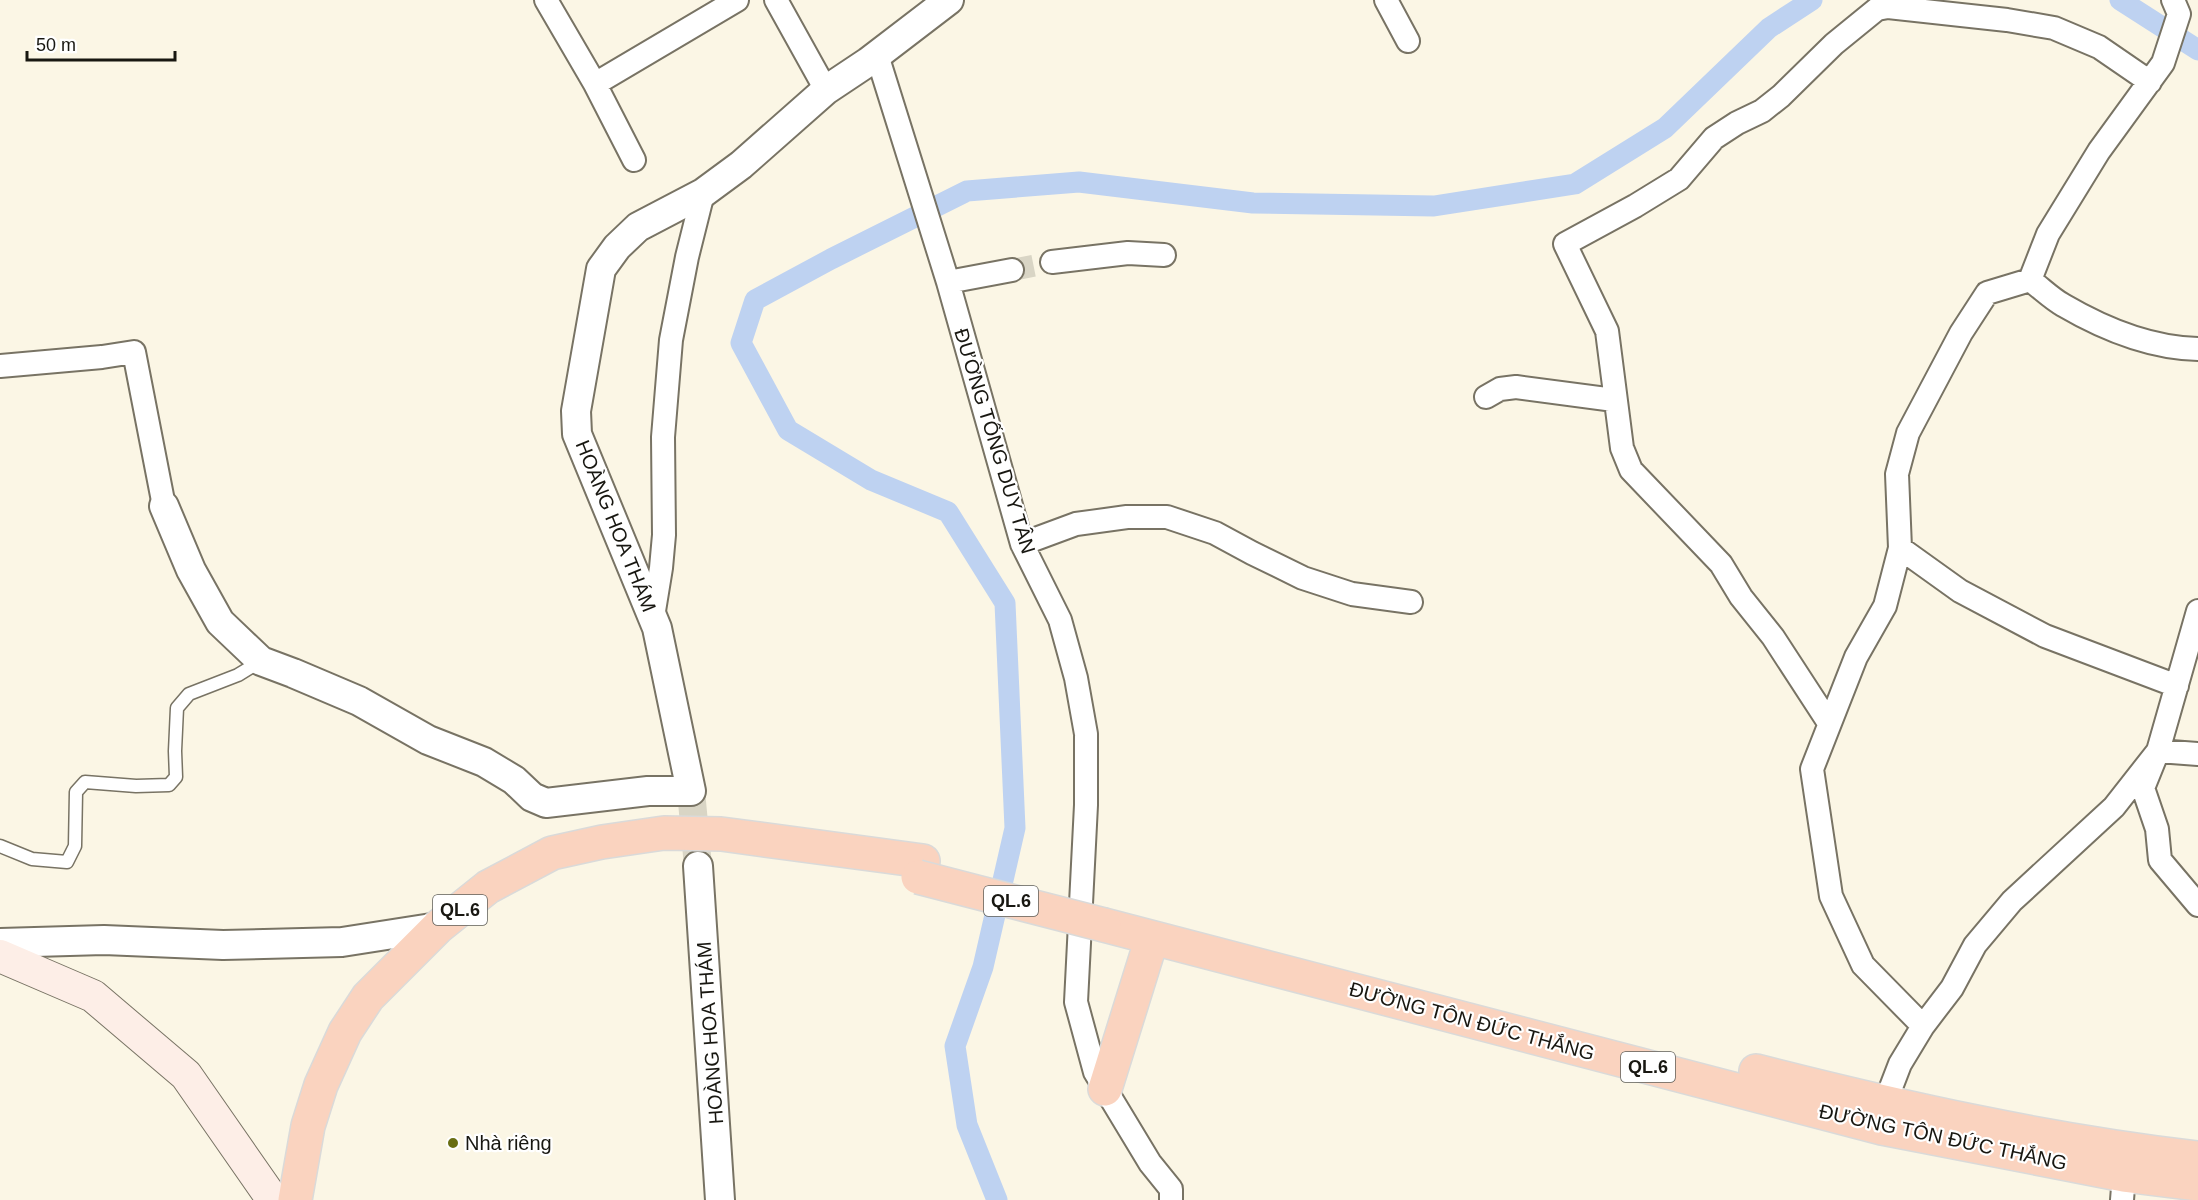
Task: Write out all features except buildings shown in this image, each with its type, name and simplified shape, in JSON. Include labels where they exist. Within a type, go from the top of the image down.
[{"type":"highway","name":"ĐƯỜNG TÔN ĐỨC THẮNG","points":[[295,1200],[308,1126],[321,1084],[345,1032],[368,998],[438,927],[488,887],[552,853],[602,842],[664,834],[722,834],[786,842],[921,869],[1105,916],[1887,1104],[2127,1150],[2198,1158]]},
{"type":"highway","name":"ĐƯỜNG TÔN ĐỨC THẮNG","points":[[1105,916],[1152,938],[1882,1128],[2123,1187],[2198,1184]]},
{"type":"highway","points":[[1105,1089],[1152,938]]},
{"type":"main road","points":[[0,956],[93,996],[186,1075],[273,1200]]},
{"type":"street","points":[[595,84],[737,0]]},
{"type":"street","points":[[776,0],[826,90]]},
{"type":"street","name":"HOÀNG HOA THÁM","points":[[261,661],[359,701],[428,740],[484,762],[514,780],[532,797],[546,803],[648,791],[691,791],[657,627],[577,434],[576,411],[601,269],[617,247],[638,227],[703,193],[741,165],[826,90],[877,55],[949,0]]},
{"type":"street","points":[[1386,0],[1408,41]]},
{"type":"street","points":[[553,3],[634,160]]},
{"type":"street","points":[[1829,723],[1773,637],[1741,597],[1721,564],[1631,470],[1622,448],[1614,400],[1612,358],[1607,330],[1565,244],[1679,179],[1714,138],[1762,111],[1781,96],[1834,44],[1877,9],[1888,7],[2007,20],[2054,28],[2099,47],[2150,82]]},
{"type":"street","points":[[2030,280],[2048,234],[2099,151],[2163,63],[2176,7]]},
{"type":"street","name":"ĐƯỜNG TỐNG DUY TÂN","points":[[877,55],[948,282],[1022,544],[1060,620],[1076,678],[1086,734],[1086,805],[1076,1002],[1095,1072],[1150,1163],[1174,1196]]},
{"type":"street","points":[[653,617],[662,568],[663,438],[671,340],[687,257],[703,193]]},
{"type":"street","points":[[1052,262],[1128,253],[1164,255]]},
{"type":"street","points":[[948,282],[1011,270]]},
{"type":"street","points":[[2030,280],[2061,305],[2142,341],[2198,349]]},
{"type":"street","points":[[1923,1026],[1863,966],[1831,896],[1812,769],[1856,657],[1885,606],[1899,548],[1897,474],[1908,433],[1961,333],[1987,293],[2030,280]]},
{"type":"street","points":[[0,366],[134,352],[164,506],[191,570],[220,622],[261,661]]},
{"type":"street","points":[[1486,397],[1500,389],[1516,387],[1614,400]]},
{"type":"street","points":[[1022,544],[1076,524],[1127,517],[1167,517],[1215,533],[1303,578],[1352,594],[1411,602]]},
{"type":"street","points":[[1899,548],[1960,591],[2045,636],[2176,686]]},
{"type":"street","points":[[2198,612],[2158,751],[2143,788],[2157,829],[2160,860],[2198,905]]},
{"type":"street","points":[[2158,751],[2198,754]]},
{"type":"street","points":[[1887,1104],[1900,1064],[1923,1026],[1952,988],[1975,945],[2012,901],[2114,807],[2158,751]]},
{"type":"street","name":"HOÀNG HOA THÁM","points":[[699,866],[720,1200]]},
{"type":"street","points":[[0,943],[104,940],[223,945],[342,942],[438,927]]},
{"type":"lane","points":[[0,846],[32,859],[67,862],[75,846],[76,792],[85,782],[136,786],[169,785],[176,777],[177,708],[189,694],[238,675],[261,661]]},
{"type":"waterway","points":[[997,1200],[967,1125],[955,1046],[983,967],[1015,828],[1005,603],[948,512],[871,480],[788,430],[741,343],[755,300],[967,191],[1079,182],[1253,203],[1434,206],[1575,184],[1665,128],[1769,28],[1812,0]]},
{"type":"waterway","points":[[2120,0],[2198,50]]},
{"type":"tunnel","points":[[1012,270],[1052,262]]},
{"type":"tunnel","points":[[691,791],[698,866]]},
{"type":"place","name":"Nhà riêng","points":[[453,1143]]}]
